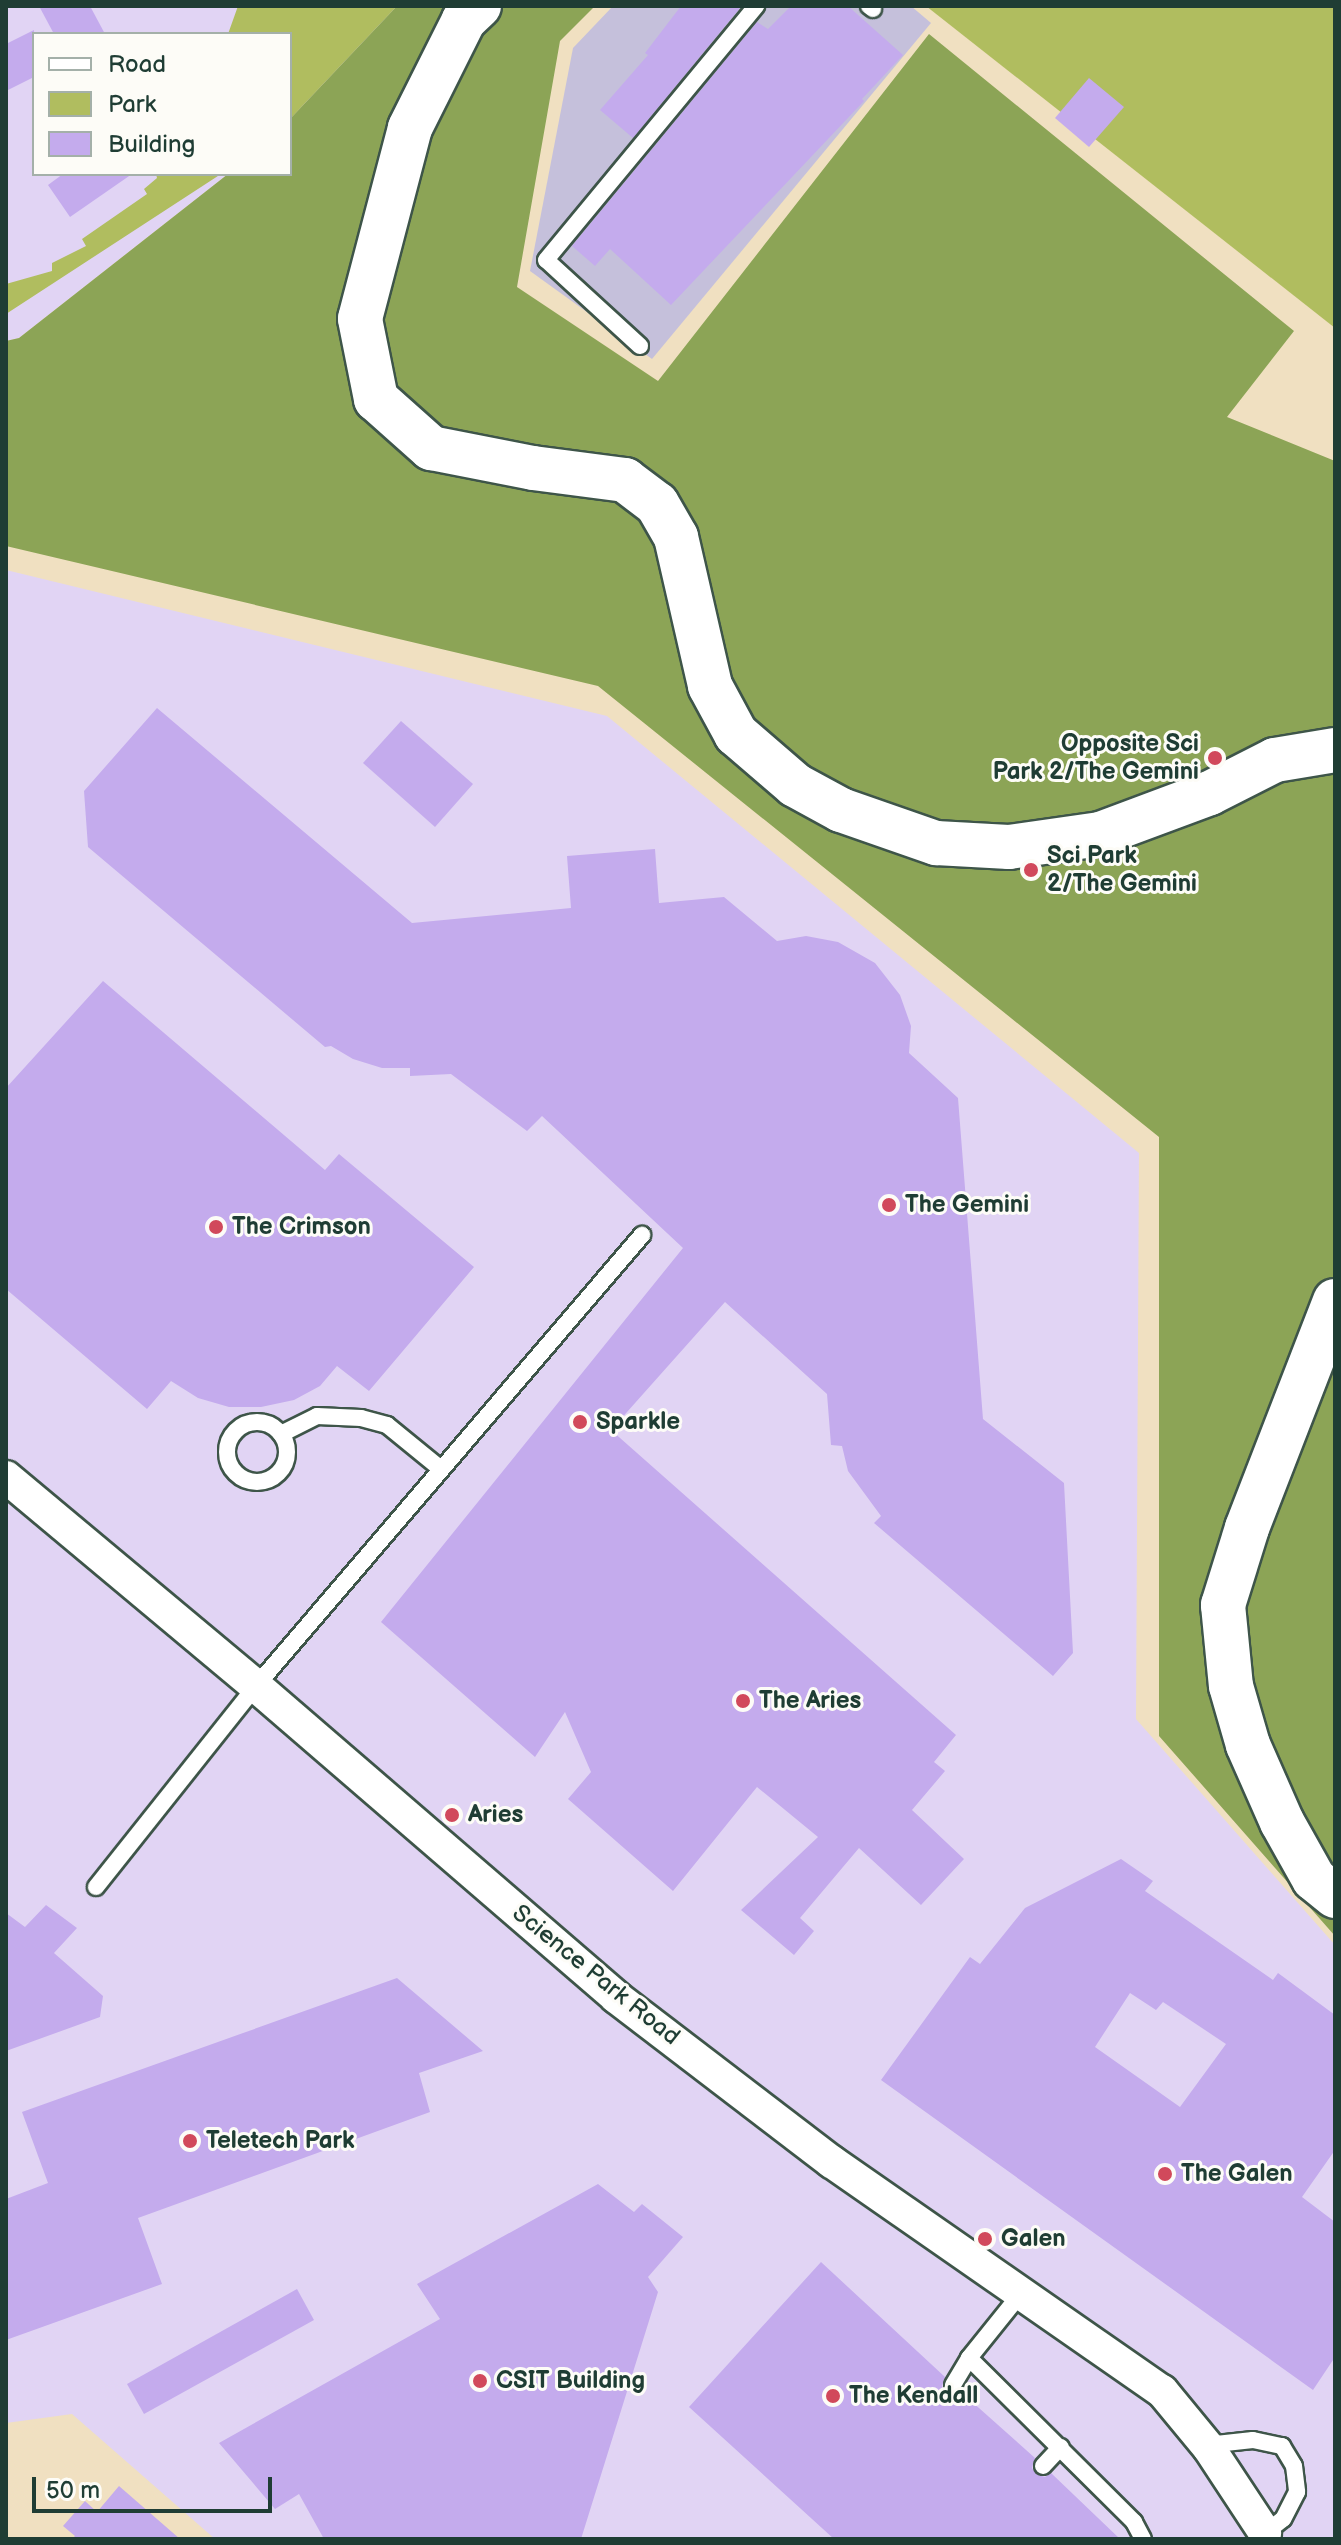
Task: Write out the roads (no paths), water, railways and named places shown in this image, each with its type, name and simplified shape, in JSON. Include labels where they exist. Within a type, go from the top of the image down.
[{"type":"street","points":[[479,6],[464,20],[410,128],[375,260],[360,319],[376,399],[431,448],[533,468],[625,480],[657,504],[676,537],[710,686],[736,734],[771,765],[795,785],[841,810],[936,843],[1009,847],[1100,834],[1210,793],[1275,760],[1335,750]]},
{"type":"street","points":[[1335,1301],[1247,1528],[1223,1605],[1231,1686],[1248,1745],[1282,1822],[1314,1879],[1335,1896]]},
{"type":"street","name":"Science Park Road","points":[[6,1477],[256,1686],[616,1997],[814,2149],[1162,2391],[1207,2445],[1265,2533]]},
{"type":"lane","points":[[640,346],[546,260],[756,6]]},
{"type":"lane","points":[[96,1887],[256,1686],[642,1235]]},
{"type":"lane","points":[[281,1434],[317,1416],[335,1414],[361,1418],[387,1425],[441,1469]]},
{"type":"lane","points":[[953,2385],[969,2358],[1022,2292]]},
{"type":"lane","points":[[969,2358],[1134,2522],[1143,2539]]},
{"type":"lane","name":"Science Park Road","points":[[1207,2445],[1253,2440],[1282,2446],[1294,2466],[1297,2492],[1283,2519],[1265,2533]]},
{"type":"lane","points":[[1043,2466],[1061,2447]]},
{"type":"place","name":"Opposite Sci Park 2/The Gemini","points":[[1215,758]]},
{"type":"place","name":"Sci Park 2/The Gemini","points":[[1031,870]]},
{"type":"place","name":"The Gemini","points":[[889,1205]]},
{"type":"place","name":"The Crimson","points":[[216,1227]]},
{"type":"place","name":"Sparkle","points":[[580,1422]]},
{"type":"place","name":"The Aries","points":[[743,1701]]},
{"type":"place","name":"Aries","points":[[452,1815]]},
{"type":"place","name":"Teletech Park","points":[[190,2141]]},
{"type":"place","name":"The Galen","points":[[1165,2174]]},
{"type":"place","name":"Galen","points":[[985,2239]]},
{"type":"place","name":"CSIT Building","points":[[480,2381]]},
{"type":"place","name":"The Kendall","points":[[833,2396]]}]
